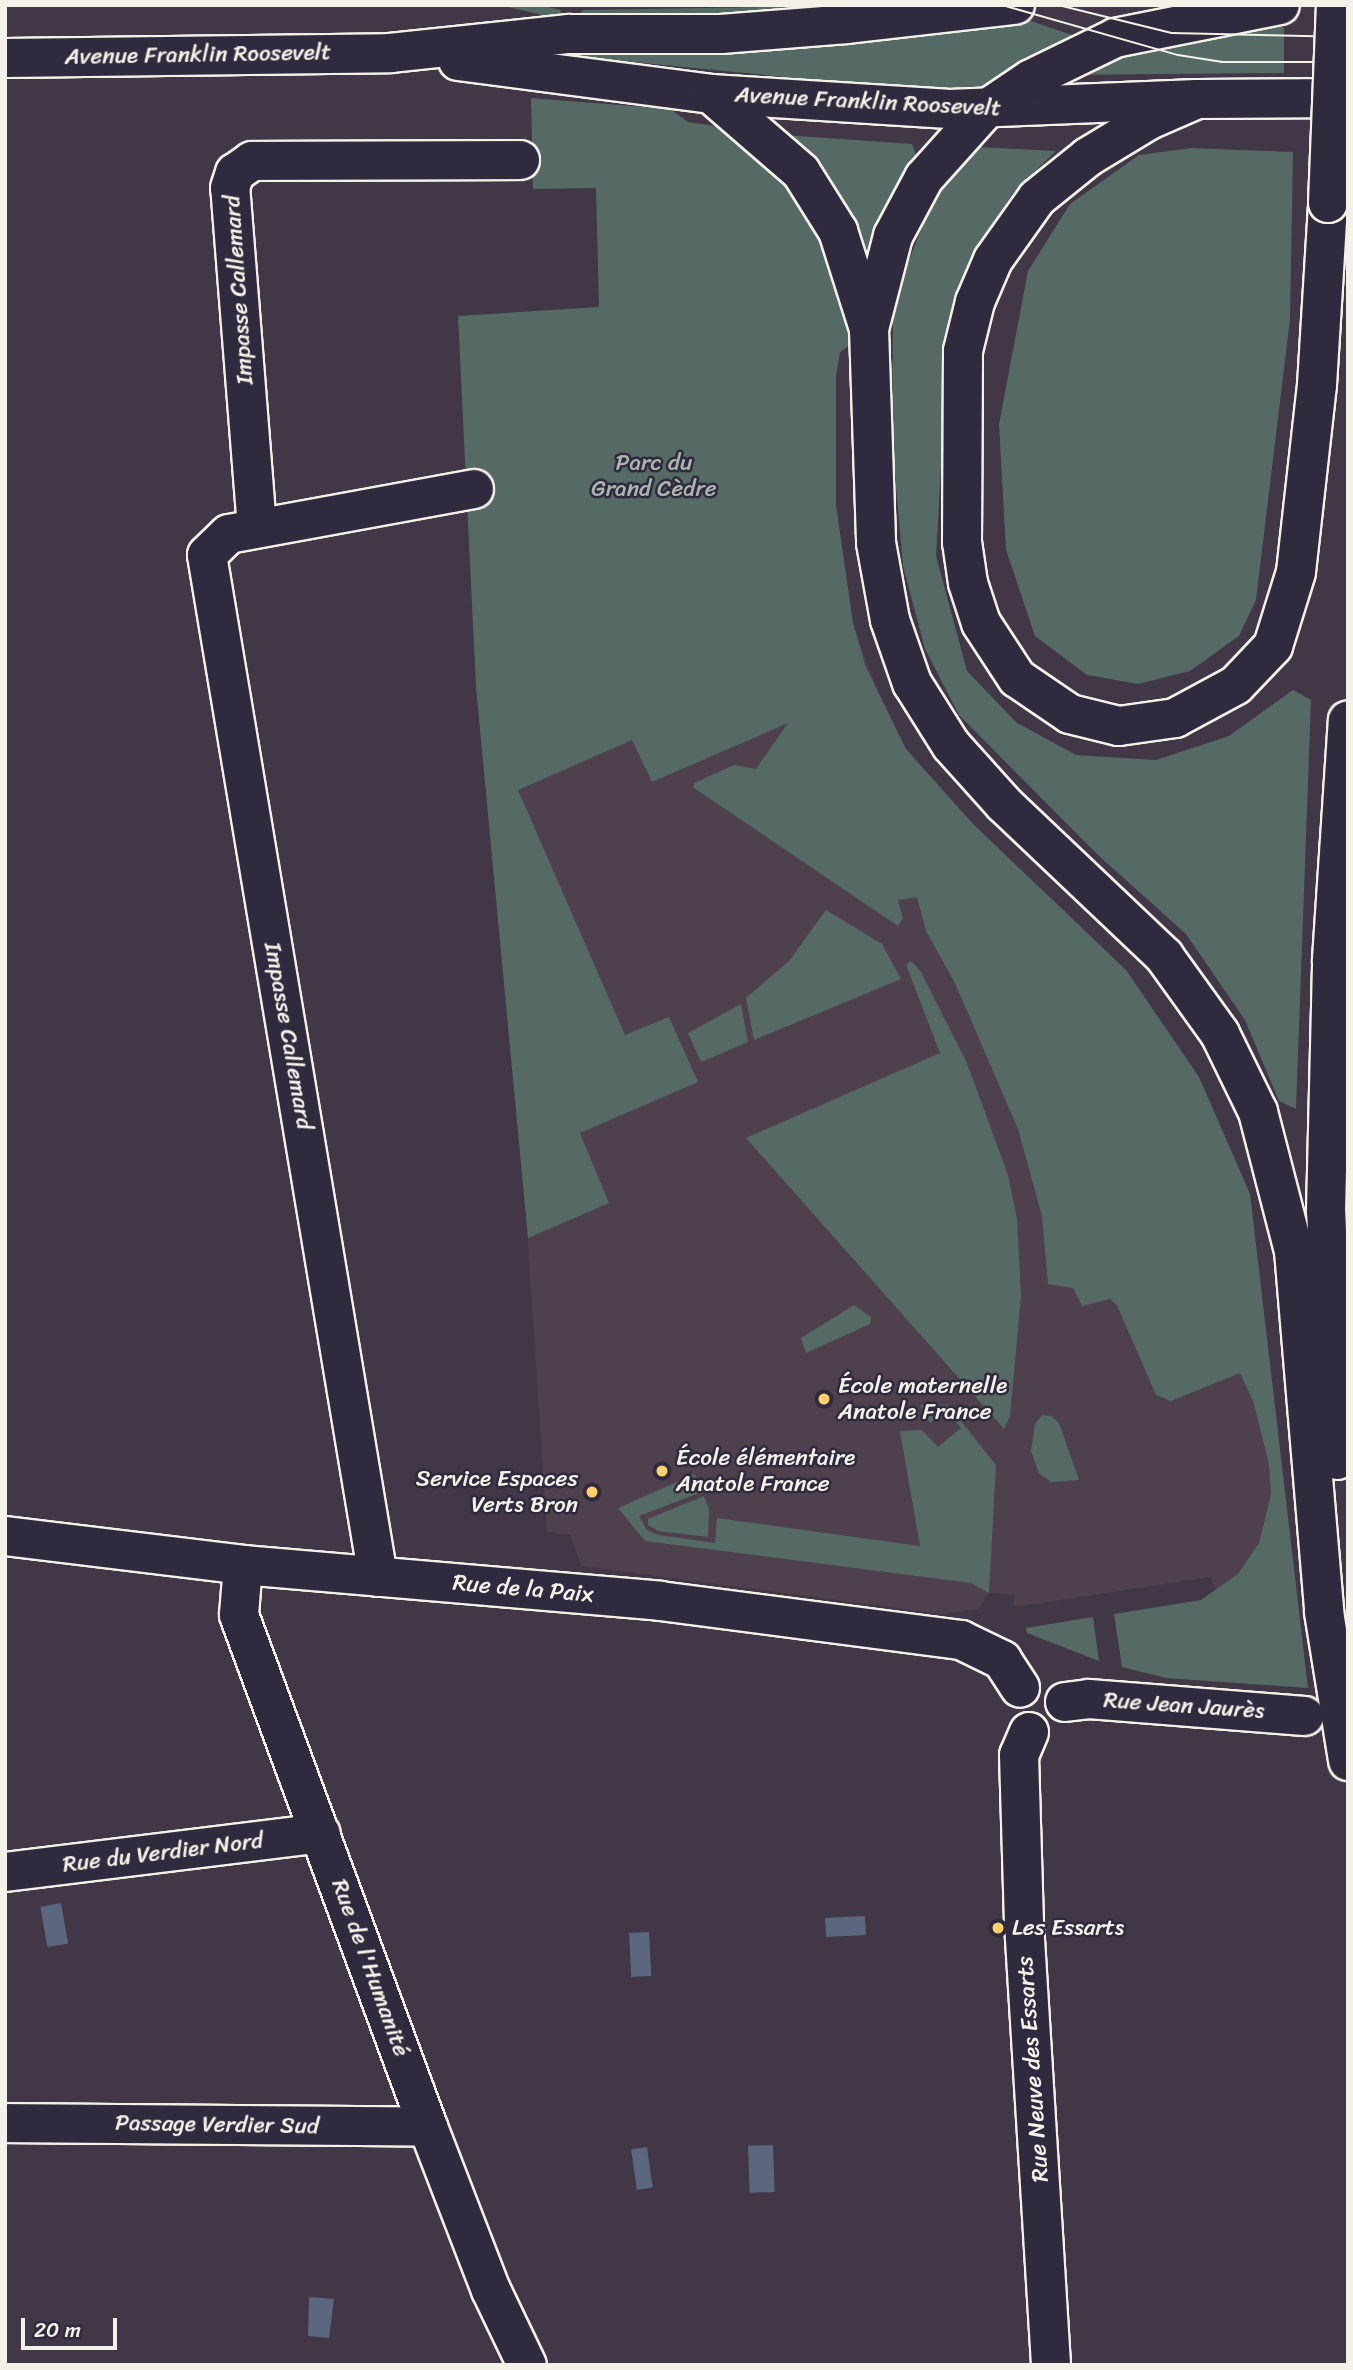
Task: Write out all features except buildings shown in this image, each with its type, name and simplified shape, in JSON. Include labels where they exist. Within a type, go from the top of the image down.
[{"type":"main road","name":"Avenue Franklin Roosevelt","points":[[5,58],[390,53],[569,34],[721,34],[847,24],[1015,5]]},
{"type":"main road","points":[[869,329],[893,236],[925,178],[985,110],[1031,79],[1115,38],[1280,5]]},
{"type":"main road","points":[[1197,99],[1149,120],[1088,157],[1037,198],[993,260],[975,302],[963,351],[961,528],[968,583],[981,623],[1017,678],[1070,713],[1119,726],[1175,718],[1236,685],[1273,646],[1296,572],[1317,385],[1336,5]]},
{"type":"main road","name":"Avenue Franklin Roosevelt","points":[[390,53],[710,94],[985,110],[1197,99],[1348,98]]},
{"type":"main road","points":[[710,94],[751,124],[801,172],[838,231],[869,329],[876,543],[890,620],[912,682],[951,745],[1004,804],[1164,956],[1220,1034],[1258,1112],[1294,1251],[1324,1612],[1348,1761]]},
{"type":"main road","name":"Impasse Callemard","points":[[257,528],[230,188],[235,173],[252,161],[520,160]]},
{"type":"main road","name":"Impasse Callemard","points":[[378,1577],[207,555],[229,534],[474,489]]},
{"type":"main road","points":[[1348,721],[1332,959],[1326,1211],[1335,1444],[1348,1595]]},
{"type":"main road","name":"Rue de la Paix","points":[[5,1536],[243,1565],[660,1601],[961,1640],[1002,1660],[1020,1688]]},
{"type":"main road","name":"Rue de l'Humanité","points":[[243,1565],[239,1615],[428,2127],[491,2290],[527,2365]]},
{"type":"main road","points":[[1043,1680],[1058,1688],[1065,1702],[1063,1718],[1053,1730],[1029,1732],[1017,1723],[1012,1709],[1020,1688],[1043,1680]]},
{"type":"main road","name":"Rue Jean Jaurès","points":[[1065,1702],[1089,1699],[1304,1716]]},
{"type":"main road","name":"Rue Neuve des Essarts","points":[[1029,1732],[1019,1755],[1024,1923],[1051,2365]]},
{"type":"main road","name":"Rue du Verdier Nord","points":[[5,1872],[321,1833]]},
{"type":"main road","name":"Passage Verdier Sud","points":[[5,2123],[428,2127]]},
{"type":"shaded area","points":[[853,623],[885,712],[906,749],[973,824],[1126,970],[1199,1077],[1250,1194],[1296,1583],[1210,1595],[1216,1591],[1210,1577],[1022,1606],[1013,1605],[1015,1595],[989,1593],[978,1609],[942,1614],[581,1566],[570,1535],[547,1532],[522,1153],[476,687]]},
{"type":"green space","points":[[499,5],[539,5],[561,10],[559,19]]},
{"type":"green space","points":[[831,6],[763,14],[579,20],[578,14],[584,10]]},
{"type":"green space","points":[[1028,20],[1078,37],[993,91],[879,86],[580,57],[581,51],[801,45]]},
{"type":"green space","points":[[1249,27],[1284,27],[1284,73],[1060,75],[1076,66]]},
{"type":"green space","name":"Parc du Grand Cèdre","points":[[531,98],[670,109],[688,122],[735,129],[787,173],[843,281],[851,344],[840,352],[836,376],[836,505],[853,623],[865,665],[906,749],[973,824],[1126,970],[1199,1077],[1250,1194],[1308,1688],[1166,1678],[1122,1667],[1114,1614],[1201,1600],[1238,1574],[1259,1543],[1271,1494],[1269,1464],[1253,1401],[1240,1373],[1171,1401],[1156,1395],[1117,1305],[1110,1299],[1082,1306],[1073,1288],[1048,1284],[1042,1216],[1018,1129],[955,983],[926,931],[917,897],[898,900],[903,918],[898,926],[694,788],[694,783],[734,765],[756,769],[788,723],[652,782],[632,740],[518,790],[625,1035],[669,1017],[698,1082],[580,1133],[609,1203],[528,1238],[476,687],[458,316],[599,307],[596,188],[533,189]]},
{"type":"green space","points":[[784,135],[912,144],[917,158],[871,253],[861,253]]},
{"type":"green space","points":[[976,147],[1056,151],[1013,193],[978,245],[958,298],[944,415],[936,556],[967,671],[1017,723],[1076,755],[1156,760],[1229,736],[1293,690],[1311,700],[1296,1109],[1279,1101],[1245,1020],[1186,934],[1099,856],[959,715],[925,649],[903,566],[892,441],[893,300],[938,188]]},
{"type":"green space","points":[[1191,148],[1293,152],[1290,319],[1256,600],[1239,636],[1190,671],[1138,684],[1087,675],[1035,636],[1006,550],[999,424],[1028,271],[1070,204],[1139,155]]},
{"type":"green space","points":[[826,910],[882,944],[901,979],[754,1040],[746,998],[789,961]]},
{"type":"green space","points":[[911,961],[921,972],[967,1063],[1008,1175],[1017,1219],[1021,1296],[1010,1416],[1004,1429],[746,1138],[940,1053],[906,965]]},
{"type":"green space","points":[[741,1004],[748,1042],[701,1062],[688,1033]]},
{"type":"green space","points":[[854,1305],[871,1317],[870,1324],[806,1353],[801,1338]]},
{"type":"green space","points":[[920,1405],[948,1405],[996,1465],[989,1593],[971,1583],[645,1541],[618,1508],[695,1474],[702,1492],[639,1516],[647,1530],[658,1535],[715,1543],[717,1518],[920,1546],[900,1431],[922,1430],[938,1447],[961,1428],[946,1410],[930,1423]]},
{"type":"green space","points":[[1042,1415],[1051,1416],[1059,1423],[1079,1480],[1051,1482],[1039,1473],[1031,1451],[1035,1424]]},
{"type":"green space","points":[[704,1496],[709,1510],[708,1537],[658,1531],[648,1525],[648,1519]]},
{"type":"green space","points":[[1093,1617],[1099,1661],[1027,1633],[1026,1628]]},
{"type":"water","points":[[61,1903],[68,1943],[47,1947],[40,1907]]},
{"type":"water","points":[[865,1916],[866,1935],[826,1937],[825,1918]]},
{"type":"water","points":[[649,1932],[651,1976],[631,1977],[629,1933]]},
{"type":"water","points":[[773,2145],[775,2192],[750,2193],[748,2146]]},
{"type":"water","points":[[647,2147],[653,2188],[637,2190],[631,2149]]},
{"type":"water","points":[[309,2297],[334,2299],[329,2338],[308,2336]]},
{"type":"tram line","points":[[1002,5],[1178,55],[1222,62],[1348,62]]},
{"type":"tram line","points":[[1058,5],[1172,33],[1348,37]]},
{"type":"place","name":"École maternelle Anatole France","points":[[824,1399]]},
{"type":"place","name":"École élémentaire Anatole France","points":[[662,1471]]},
{"type":"place","name":"Service Espaces Verts Bron","points":[[592,1492]]},
{"type":"place","name":"Les Essarts","points":[[998,1928]]}]
